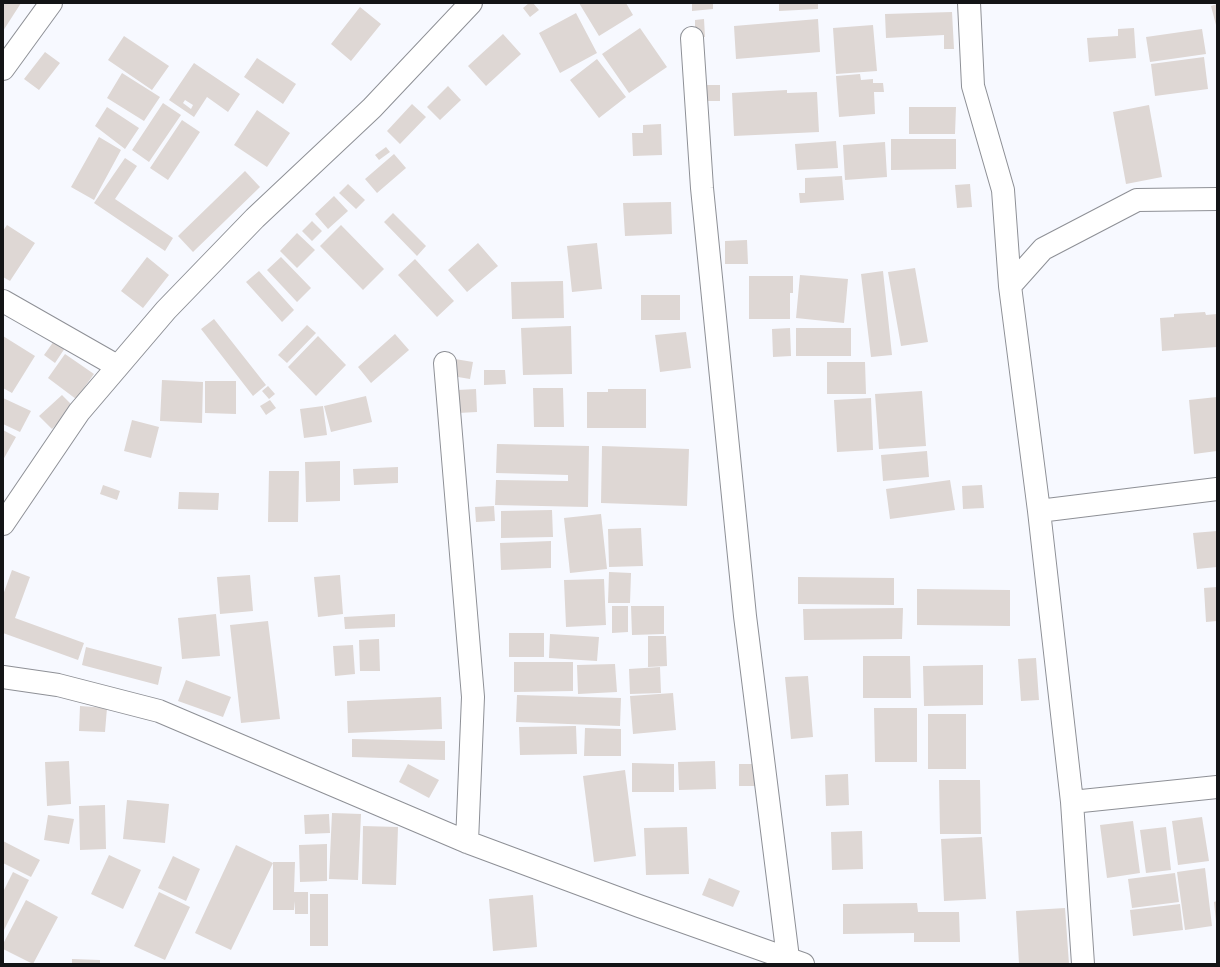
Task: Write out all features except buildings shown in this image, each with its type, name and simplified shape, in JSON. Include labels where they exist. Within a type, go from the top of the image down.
[{"type":"street","points":[[3,69],[51,3]]},
{"type":"street","points":[[969,3],[973,86],[1003,190],[1010,286],[1039,512],[1072,802],[1083,964]]},
{"type":"street","points":[[3,524],[78,412],[166,310],[255,218],[372,108],[470,4]]},
{"type":"street","points":[[3,677],[58,684],[159,711],[466,842],[639,906],[796,961],[745,616],[702,188],[692,38]]},
{"type":"street","points":[[1010,286],[1043,249],[1136,200],[1217,199]]},
{"type":"street","points":[[3,301],[117,366]]},
{"type":"street","points":[[445,362],[473,697],[466,842]]},
{"type":"street","points":[[1039,512],[1217,489]]},
{"type":"street","points":[[1072,802],[1217,786]]}]
